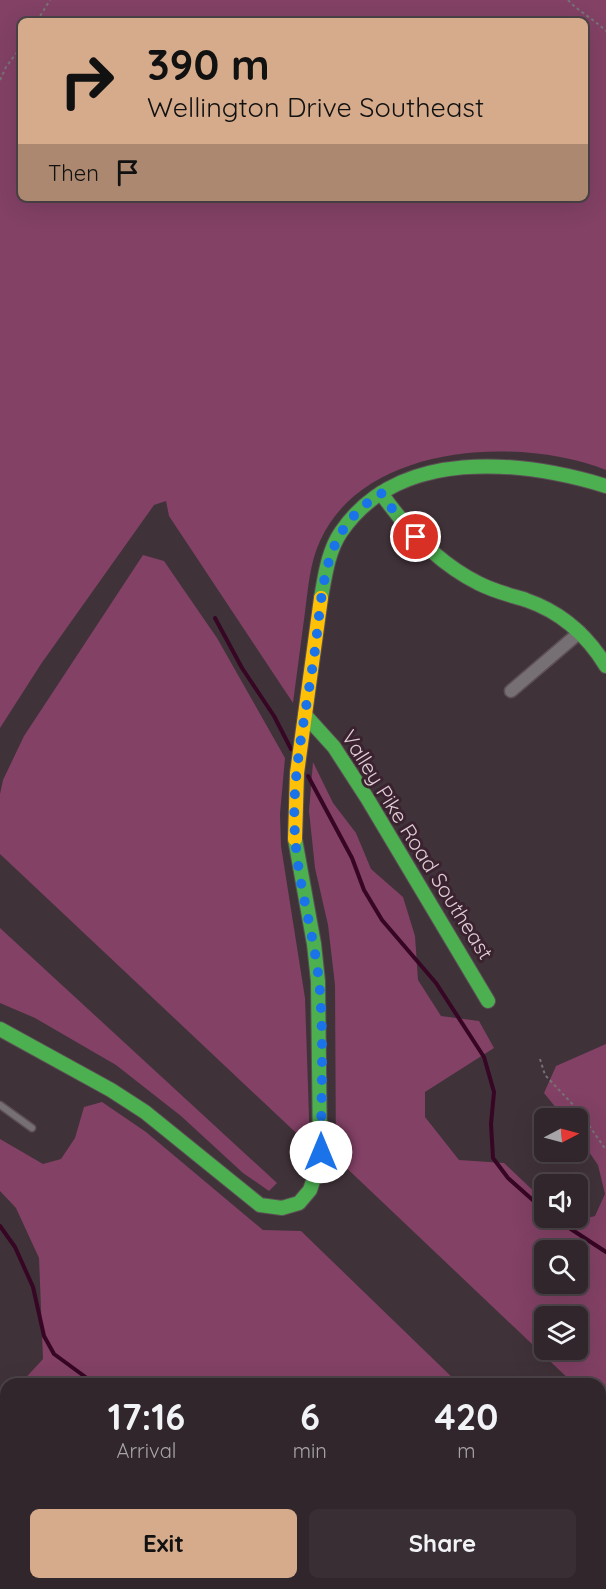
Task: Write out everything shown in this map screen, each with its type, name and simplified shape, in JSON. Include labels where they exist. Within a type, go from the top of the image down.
[{"type":"street","points":[[0,1029],[111,1090],[145,1112],[260,1205],[272,1209],[292,1207],[307,1194],[313,1184],[321,1152],[321,1019],[314,944],[295,835],[294,809],[305,715],[328,565],[333,549],[340,533],[353,516],[381,493],[403,481],[423,474],[471,466],[533,467],[566,473],[606,486]]},
{"type":"street","points":[[381,493],[416,537],[460,573],[498,592],[536,604],[557,614],[580,632],[606,666]]},
{"type":"street","points":[[511,691],[580,632]]},
{"type":"street","name":"Valley Pike Road Southeast","points":[[305,715],[334,747],[367,798],[488,1001]]},
{"type":"lane","points":[[0,1105],[33,1128]]},
{"type":"path","points":[[39,18],[50,0]]},
{"type":"path","points":[[567,0],[589,15],[606,31]]},
{"type":"path","points":[[0,80],[18,51]]},
{"type":"path","points":[[540,1059],[545,1075],[579,1111],[606,1150]]},
{"type":"shaded area","points":[[0,0],[606,0],[606,470],[571,459],[531,453],[489,452],[447,456],[407,467],[371,484],[341,508],[317,549],[308,585],[293,703],[169,516],[166,501],[154,505],[41,664],[0,728]]},
{"type":"shaded area","points":[[143,555],[164,561],[217,638],[285,758],[280,814],[281,846],[305,998],[310,1146],[0,854],[0,794],[3,780],[24,736]]},
{"type":"shaded area","points":[[313,762],[333,803],[356,833],[371,869],[403,897],[415,936],[418,980],[441,1016],[479,1021],[494,1048],[425,1092],[425,1117],[459,1160],[504,1163],[534,1192],[534,1228],[588,1228],[588,1218],[595,1216],[605,1194],[598,1165],[588,1150],[588,1108],[556,1108],[544,1093],[556,1066],[606,1044],[606,1378],[568,1378],[549,1360],[588,1360],[588,1306],[534,1306],[534,1346],[336,1158],[335,985],[328,925],[315,868],[309,811]]},
{"type":"shaded area","points":[[0,928],[277,1183],[269,1191],[243,1173],[181,1116],[116,1065],[35,1018],[0,1003]]},
{"type":"shaded area","points":[[102,1102],[146,1132],[263,1230],[301,1231],[453,1378],[26,1378],[43,1359],[39,1258],[16,1208],[0,1191],[0,1139],[43,1164],[61,1159],[75,1138],[84,1107]]},
{"type":"waterway","points":[[215,618],[242,668],[274,716],[291,749]]},
{"type":"waterway","points":[[308,776],[352,858],[364,890],[382,920],[436,983],[484,1057],[494,1092],[491,1124],[493,1158],[508,1178],[534,1201]]},
{"type":"waterway","points":[[0,1226],[15,1247],[33,1287],[44,1336],[54,1354],[87,1378]]},
{"type":"waterway","points":[[569,1228],[606,1252]]},
{"type":"traffic: fast","points":[[321,598],[330,555],[341,532],[366,505],[395,485],[428,473],[463,467],[500,467],[536,470],[606,486]]},
{"type":"traffic: fast","points":[[381,493],[424,544],[450,566],[484,586],[539,605],[562,618],[582,635],[606,666]]},
{"type":"traffic: fast","points":[[305,715],[334,747],[367,798],[488,1001]]},
{"type":"traffic: fast","points":[[0,1029],[111,1090],[145,1112],[260,1205],[282,1208],[299,1203],[310,1190],[320,1151],[318,981],[314,944],[295,839]]},
{"type":"traffic: slow","points":[[295,839],[297,773],[321,598]]},
{"type":"route","points":[[321,1152],[320,992],[314,944],[298,861],[294,809],[299,756],[321,606],[333,549],[340,533],[365,504],[381,493],[416,537]]}]
